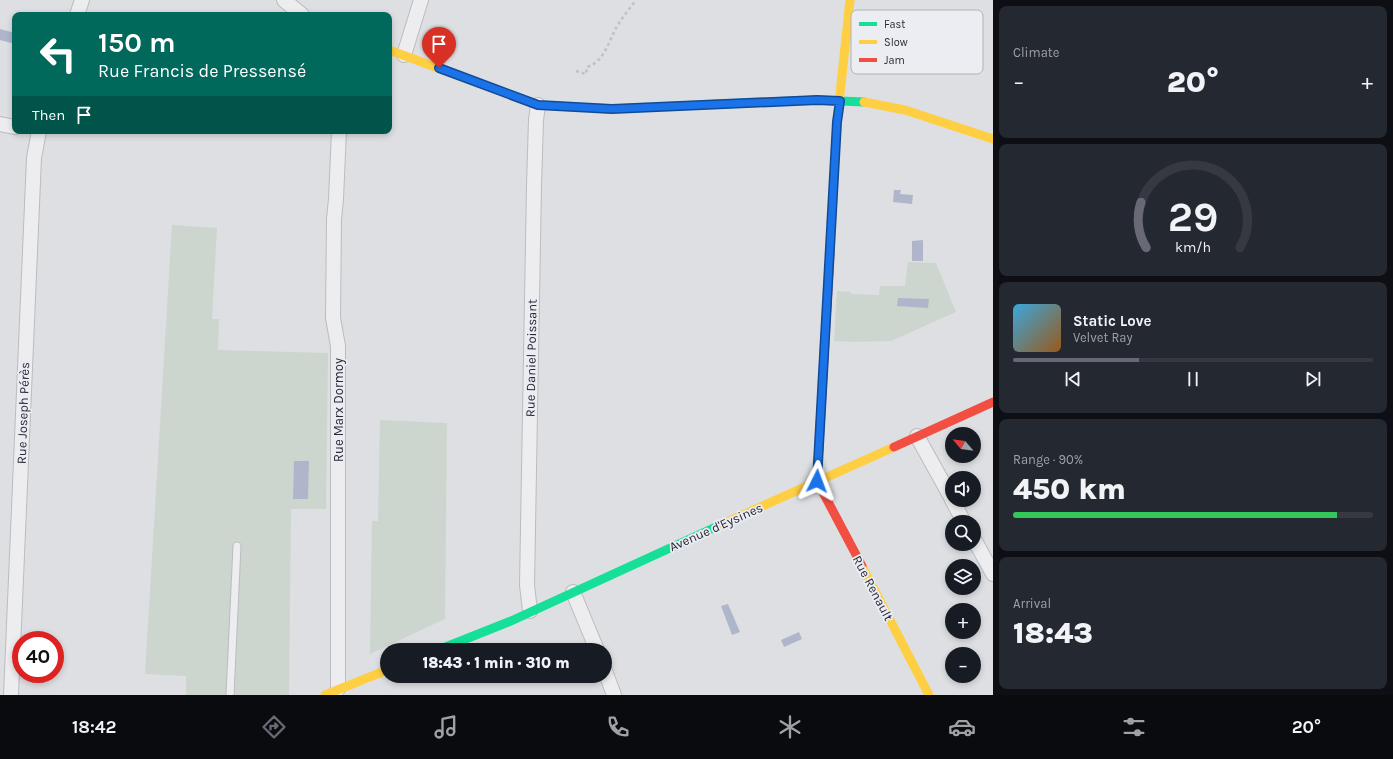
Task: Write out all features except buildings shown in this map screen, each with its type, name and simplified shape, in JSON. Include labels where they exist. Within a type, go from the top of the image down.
[{"type":"street","points":[[78,12],[82,0]]},
{"type":"street","points":[[284,0],[298,12]]},
{"type":"street","points":[[404,55],[421,0]]},
{"type":"street","points":[[817,481],[836,130],[850,0]]},
{"type":"street","points":[[392,51],[538,105],[612,109],[817,100],[861,101],[905,110],[993,139]]},
{"type":"street","name":"Rue Daniel Poissant","points":[[530,611],[528,577],[534,185],[536,120],[538,105]]},
{"type":"street","points":[[0,124],[12,126]]},
{"type":"street","name":"Rue Joseph Pérès","points":[[12,695],[34,158],[39,134]]},
{"type":"street","name":"Rue Marx Dormoy","points":[[332,692],[338,346],[333,318],[334,219],[338,134]]},
{"type":"street","name":"Avenue d'Eysines","points":[[456,643],[511,621],[601,578],[993,402]]},
{"type":"street","points":[[917,436],[945,487]]},
{"type":"street","name":"Rue Renault","points":[[817,481],[929,695]]},
{"type":"street","points":[[981,551],[993,574]]},
{"type":"street","points":[[573,592],[594,643]]},
{"type":"street","points":[[332,692],[380,673]]},
{"type":"street","points":[[610,683],[614,695]]},
{"type":"lane","points":[[230,695],[237,546]]},
{"type":"path","points":[[576,71],[586,74],[587,66],[593,65],[597,62],[609,43],[616,28],[636,0]]},
{"type":"shaded area","points":[[172,225],[217,228],[212,319],[219,319],[218,350],[328,353],[326,509],[291,509],[289,695],[186,695],[186,676],[145,674]]},
{"type":"shaded area","points":[[908,262],[936,263],[956,312],[891,341],[834,341],[837,291],[851,292],[851,294],[879,295],[880,286],[905,286]]},
{"type":"shaded area","points":[[380,420],[447,423],[445,619],[394,643],[380,643],[380,649],[370,654],[372,521],[378,521]]},
{"type":"water","points":[[0,29],[12,32],[12,43],[0,40]]},
{"type":"water","points":[[894,190],[901,190],[900,194],[913,195],[912,204],[893,202]]},
{"type":"water","points":[[923,240],[923,261],[912,261],[912,241]]},
{"type":"water","points":[[898,298],[929,299],[928,308],[897,306]]},
{"type":"water","points":[[294,461],[309,461],[308,499],[293,499]]},
{"type":"water","points":[[728,604],[740,632],[732,635],[721,606]]},
{"type":"water","points":[[799,632],[802,639],[784,647],[781,640]]},
{"type":"traffic: fast","points":[[697,105],[817,100],[864,102]]},
{"type":"traffic: fast","points":[[456,643],[511,621],[718,526]]},
{"type":"traffic: slow","points":[[830,253],[837,122],[850,0]]},
{"type":"traffic: slow","points":[[392,51],[538,105],[612,109],[697,105]]},
{"type":"traffic: slow","points":[[864,102],[905,110],[993,139]]},
{"type":"traffic: slow","points":[[718,526],[894,447]]},
{"type":"traffic: slow","points":[[862,566],[929,695]]},
{"type":"traffic: slow","points":[[325,695],[380,673]]},
{"type":"traffic: jam","points":[[830,253],[817,481],[862,566]]},
{"type":"traffic: jam","points":[[894,447],[993,402]]},
{"type":"route","points":[[439,68],[538,105],[612,109],[817,100],[840,101],[837,122],[817,481]]}]
